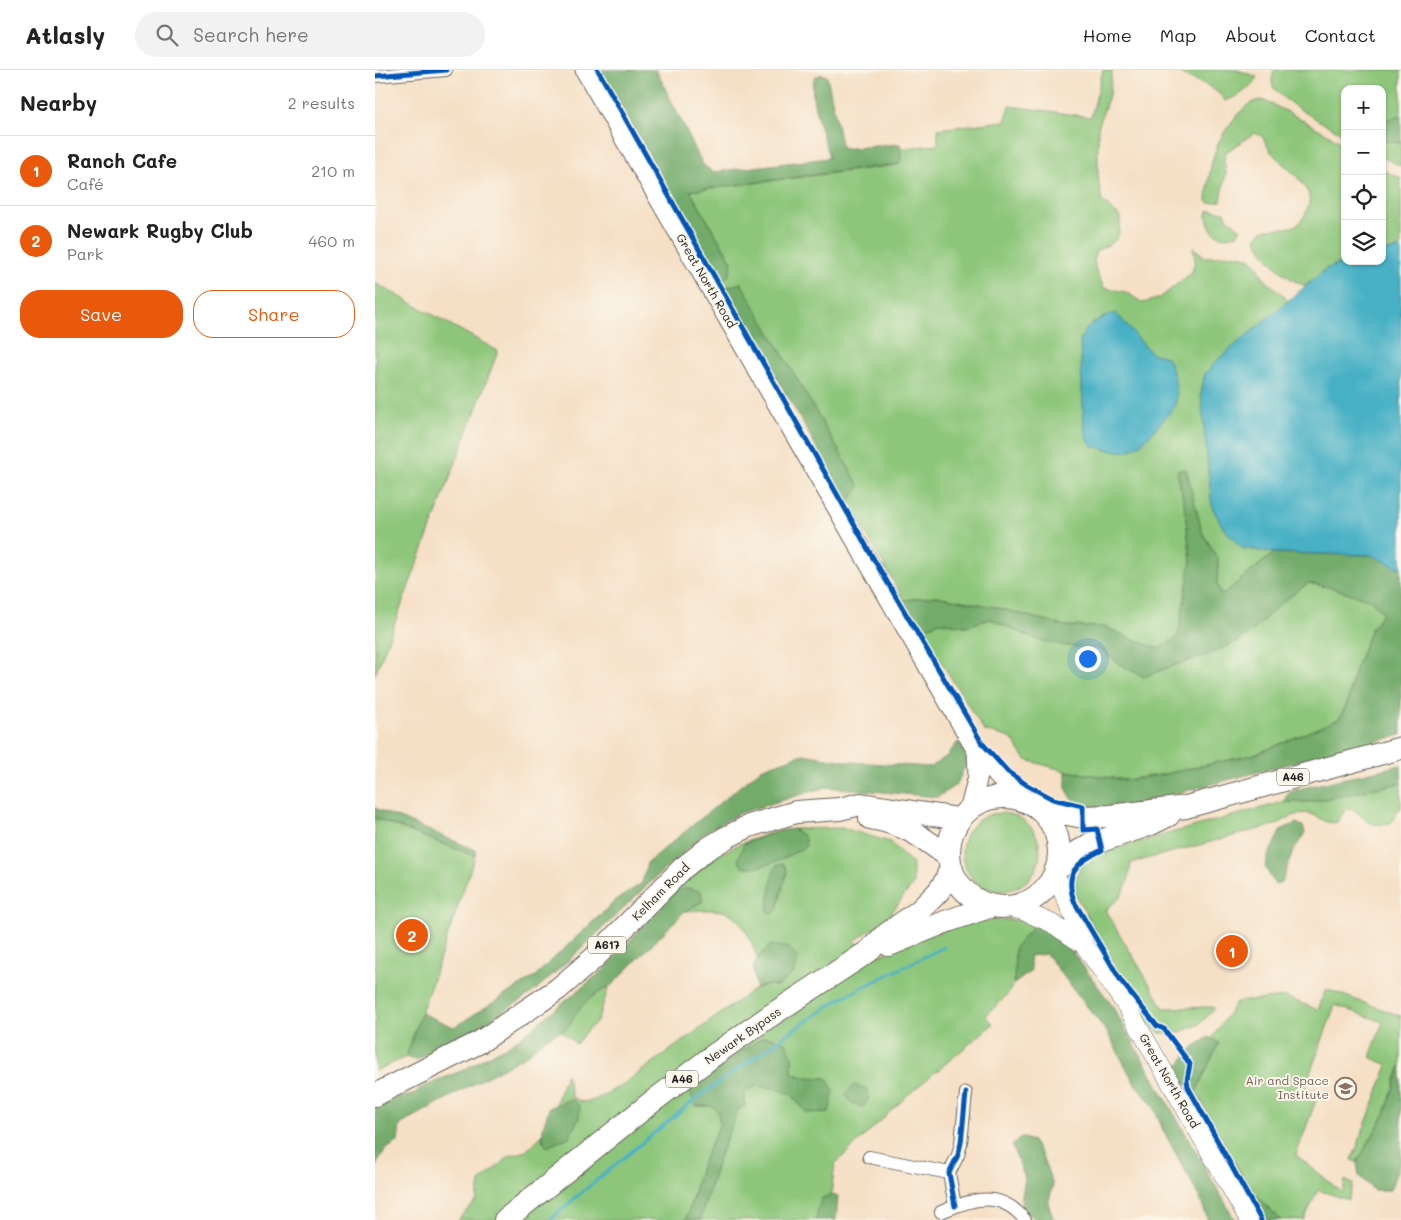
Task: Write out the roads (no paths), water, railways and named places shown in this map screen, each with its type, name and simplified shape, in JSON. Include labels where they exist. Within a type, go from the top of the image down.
[{"type":"highway","name":"A46","points":[[1029,803],[1057,812],[1083,817],[1110,816],[1186,807],[1401,748]]},
{"type":"highway","points":[[997,797],[1009,797],[1029,803],[1049,820],[1057,835],[1059,853],[1056,871],[1047,886],[1034,898],[1018,905],[1000,906],[978,901],[966,892],[957,881],[950,862],[951,837],[965,814],[980,802],[997,797]]},
{"type":"highway","name":"Kelham Road","points":[[375,1095],[480,1042],[558,990],[594,958],[683,868],[707,849],[749,826],[796,812],[839,809],[861,804],[965,814]]},
{"type":"highway","name":"A46","points":[[1056,871],[1076,852],[1089,845],[1151,824],[1186,807]]},
{"type":"highway","name":"Kelham Road","points":[[839,809],[861,817],[883,820],[907,828],[950,862]]},
{"type":"highway","name":"Newark Bypass","points":[[505,1220],[714,1055],[869,951],[884,936],[919,911],[945,882],[950,862]]},
{"type":"highway","name":"Newark Bypass","points":[[869,951],[1000,906]]},
{"type":"main road","name":"Great North Road","points":[[585,70],[977,751],[1000,778],[1029,803]]},
{"type":"main road","name":"Great North Road","points":[[965,814],[978,776],[977,751]]},
{"type":"main road","name":"Great North Road","points":[[1056,871],[1069,910],[1078,927],[1084,945],[1127,1008],[1249,1220]]},
{"type":"main road","name":"Great North Road","points":[[1000,906],[1023,912],[1051,923],[1084,945]]},
{"type":"street","points":[[375,76],[446,70]]},
{"type":"street","points":[[955,1206],[949,1183],[949,1173],[958,1155],[961,1143],[966,1093]]},
{"type":"street","points":[[876,1154],[949,1173]]},
{"type":"street","points":[[941,1212],[972,1200],[992,1199],[1013,1208],[1025,1220]]},
{"type":"water","points":[[1401,248],[1401,569],[1371,555],[1274,553],[1242,548],[1224,529],[1212,507],[1201,395],[1205,374],[1215,362],[1326,269],[1341,263],[1341,265],[1386,265],[1386,251]]},
{"type":"water","points":[[1116,313],[1151,353],[1167,357],[1172,368],[1176,388],[1175,406],[1145,440],[1132,450],[1126,451],[1094,447],[1088,441],[1084,427],[1080,342],[1089,327],[1104,317]]},
{"type":"waterway","points":[[550,1220],[693,1101],[799,1026],[845,996],[944,947]]},
{"type":"place","name":"Newark Rugby Club","points":[[412,935]]},
{"type":"place","name":"Ranch Cafe","points":[[1232,951]]},
{"type":"place","name":"Air and Space Institute","points":[[1345,1088]]}]
